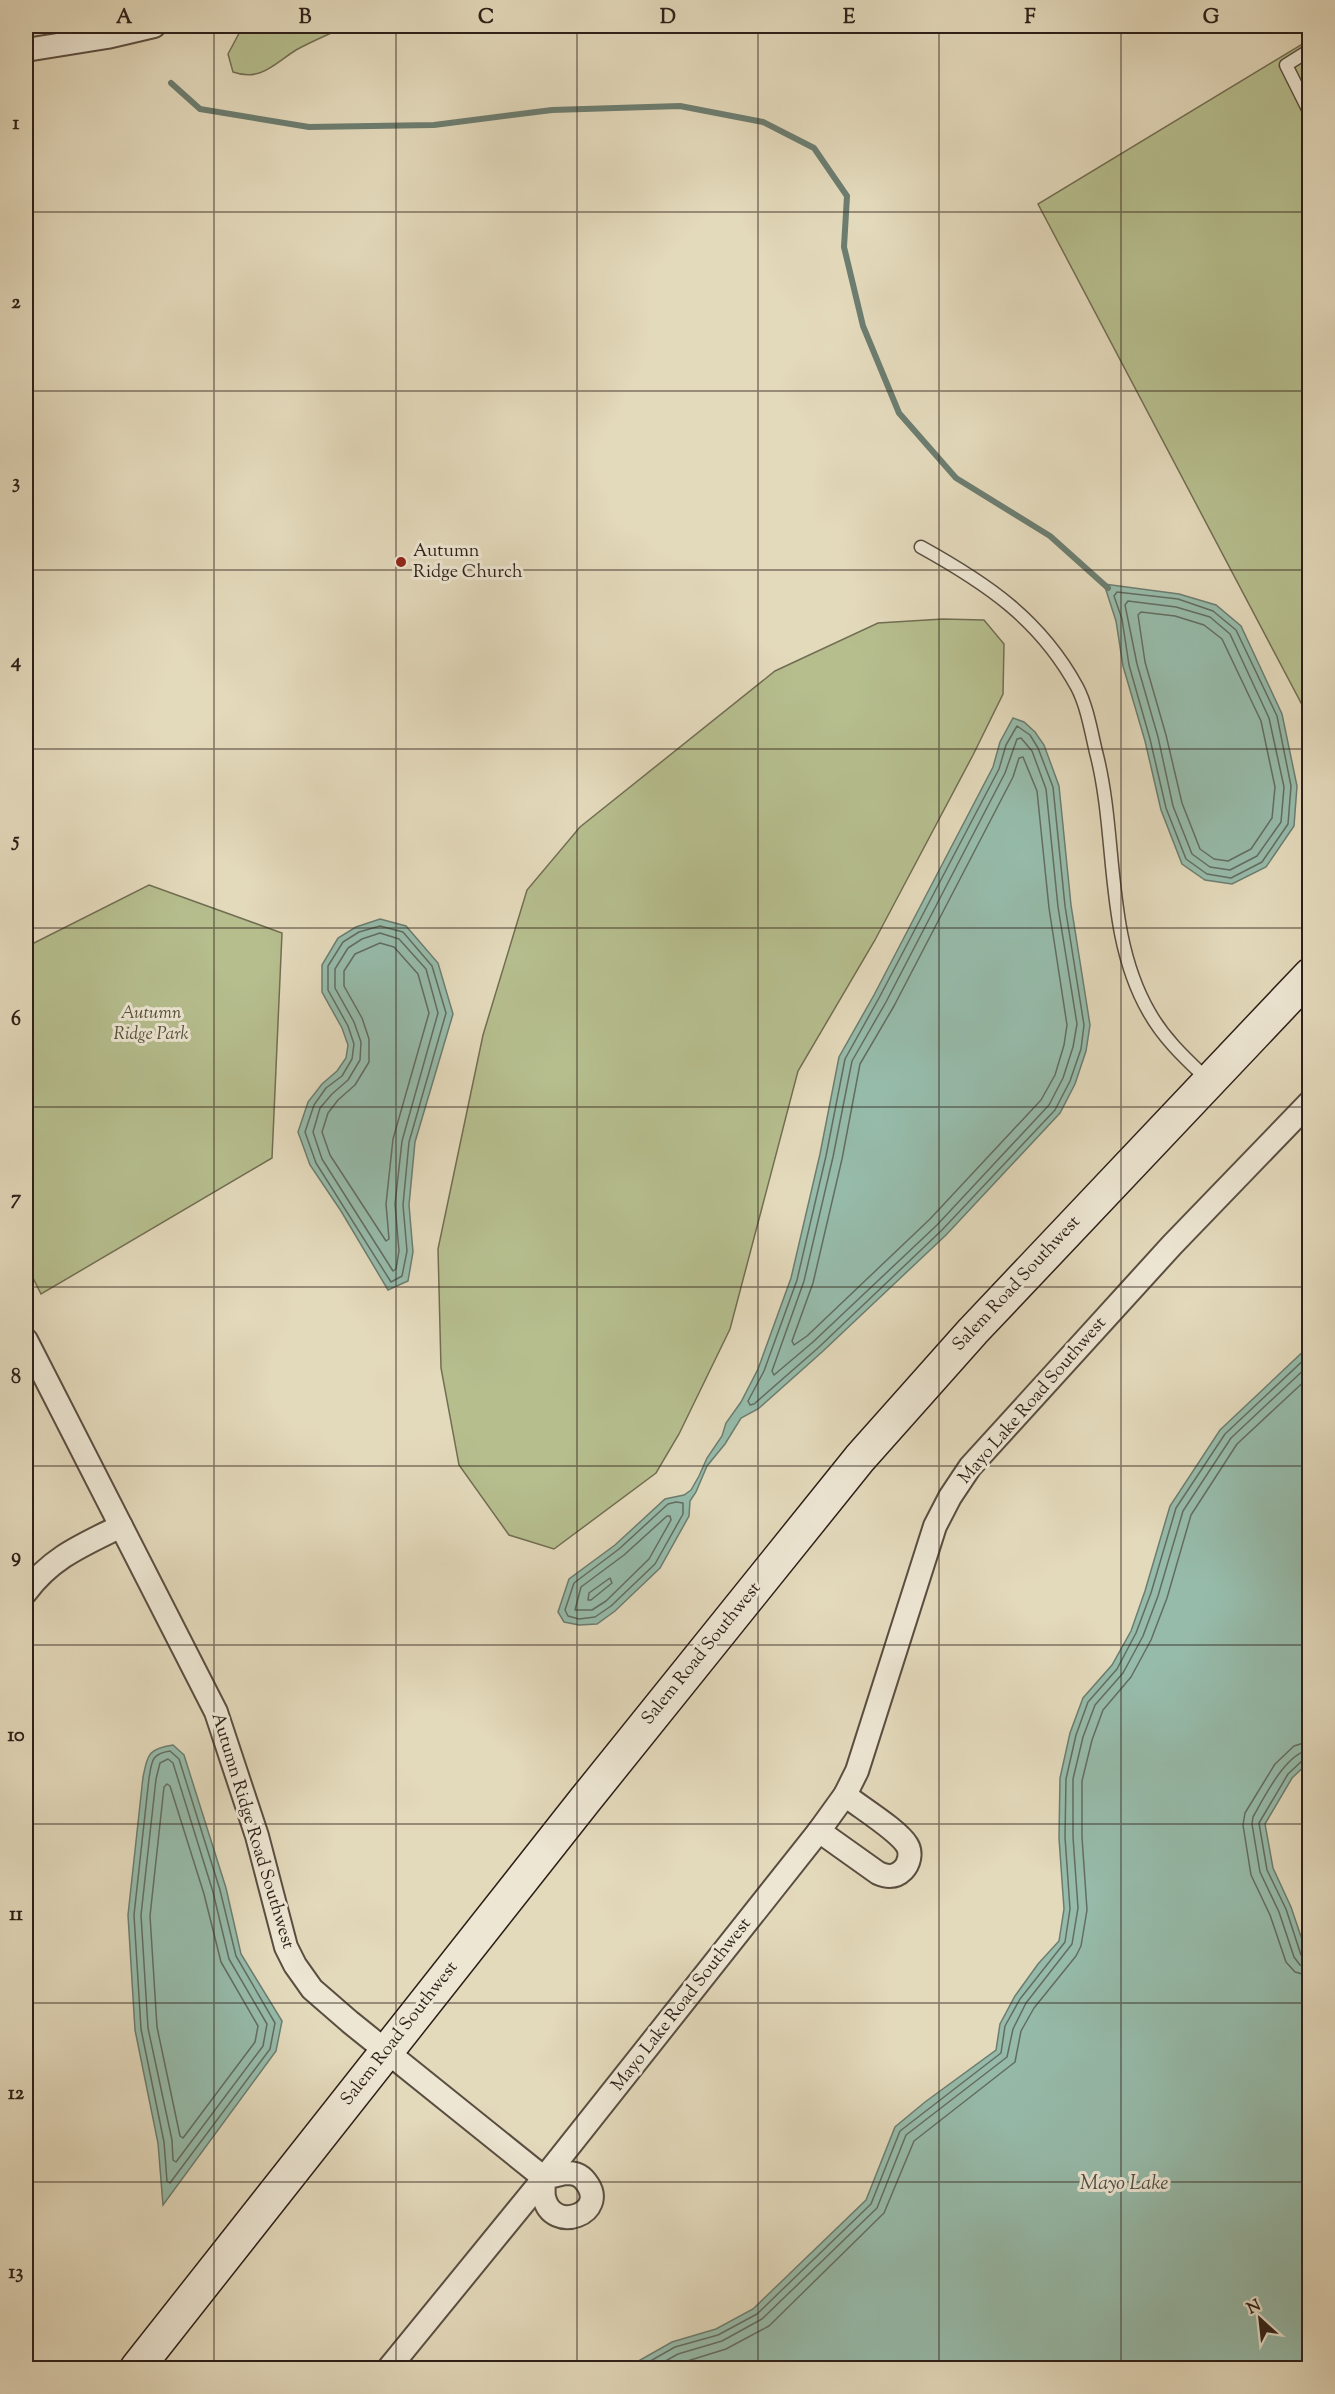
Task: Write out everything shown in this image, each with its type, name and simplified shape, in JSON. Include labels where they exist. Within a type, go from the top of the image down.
[{"type":"main road","name":"Salem Road Southwest","points":[[137,2368],[585,1800],[860,1458],[973,1331],[1208,1080],[1310,975]]},
{"type":"street","points":[[26,50],[107,37],[154,26]]},
{"type":"street","name":"Mayo Lake Road Southwest","points":[[389,2368],[544,2178],[819,1831],[845,1795],[868,1740],[935,1526],[950,1497],[970,1467],[1172,1245],[1310,1101]]},
{"type":"street","name":"Autumn Ridge Road Southwest","points":[[26,1340],[223,1729],[257,1836],[286,1947],[295,1965],[312,1989],[544,2178]]},
{"type":"street","points":[[26,1592],[49,1565],[65,1554],[121,1526]]},
{"type":"street","points":[[819,1831],[878,1873],[888,1877],[899,1874],[908,1866],[910,1856],[908,1845],[845,1795]]},
{"type":"lane","points":[[1310,50],[1286,65],[1310,113]]},
{"type":"lane","points":[[921,547],[966,572],[1016,609],[1044,638],[1078,689],[1103,776],[1120,923],[1127,958],[1136,986],[1149,1014],[1171,1044],[1208,1080]]},
{"type":"green space","points":[[243,26],[346,26],[296,50],[267,70],[252,75],[233,72],[228,54]]},
{"type":"green space","points":[[1309,40],[1309,718],[1038,204]]},
{"type":"green space","points":[[943,619],[984,620],[1004,644],[1003,694],[875,940],[798,1071],[730,1329],[679,1434],[656,1473],[554,1549],[509,1535],[459,1465],[441,1368],[438,1249],[483,1035],[527,890],[580,827],[775,671],[878,623]]},
{"type":"green space","name":"Autumn Ridge Park","points":[[149,885],[282,933],[272,1158],[41,1294],[26,1264],[26,947]]},
{"type":"water","points":[[1104,584],[1179,594],[1216,605],[1241,626],[1282,714],[1297,786],[1294,826],[1266,867],[1232,884],[1205,880],[1182,864],[1161,810],[1145,741],[1123,666],[1116,621]]},
{"type":"water","points":[[1013,718],[1024,722],[1044,745],[1059,786],[1071,905],[1090,1025],[1086,1051],[1075,1084],[1060,1113],[946,1235],[822,1352],[758,1409],[741,1418],[725,1444],[707,1466],[690,1501],[689,1516],[660,1568],[615,1611],[597,1624],[579,1625],[564,1622],[558,1612],[569,1579],[615,1545],[665,1499],[684,1495],[691,1490],[707,1458],[722,1436],[726,1423],[741,1402],[758,1369],[791,1278],[820,1154],[839,1057],[874,995],[993,767],[1000,742]]},
{"type":"water","points":[[380,919],[406,926],[438,963],[453,1014],[415,1142],[409,1205],[413,1252],[408,1281],[388,1290],[341,1211],[310,1165],[298,1132],[308,1102],[322,1084],[337,1071],[346,1058],[348,1045],[342,1028],[322,992],[322,965],[338,938],[356,927]]},
{"type":"water","name":"Mayo Lake","points":[[1309,1346],[1309,1762],[1292,1778],[1265,1824],[1273,1868],[1291,1907],[1309,1960],[1309,2368],[626,2368],[672,2342],[716,2329],[753,2309],[866,2200],[895,2127],[996,2050],[1000,2024],[1015,1996],[1038,1964],[1059,1941],[1064,1909],[1059,1838],[1060,1778],[1070,1733],[1083,1698],[1112,1665],[1131,1631],[1170,1506],[1220,1430]]},
{"type":"water","points":[[173,1745],[184,1755],[226,1888],[241,1954],[282,2021],[276,2051],[163,2205],[158,2143],[135,2030],[128,1915],[146,1763],[150,1754],[158,1748]]},
{"type":"waterway","points":[[171,83],[200,109],[309,127],[434,125],[552,110],[680,106],[763,122],[814,148],[847,196],[844,247],[863,326],[899,413],[956,478],[1050,536],[1108,588]]},
{"type":"place","name":"Autumn Ridge Church","points":[[401,562]]}]
